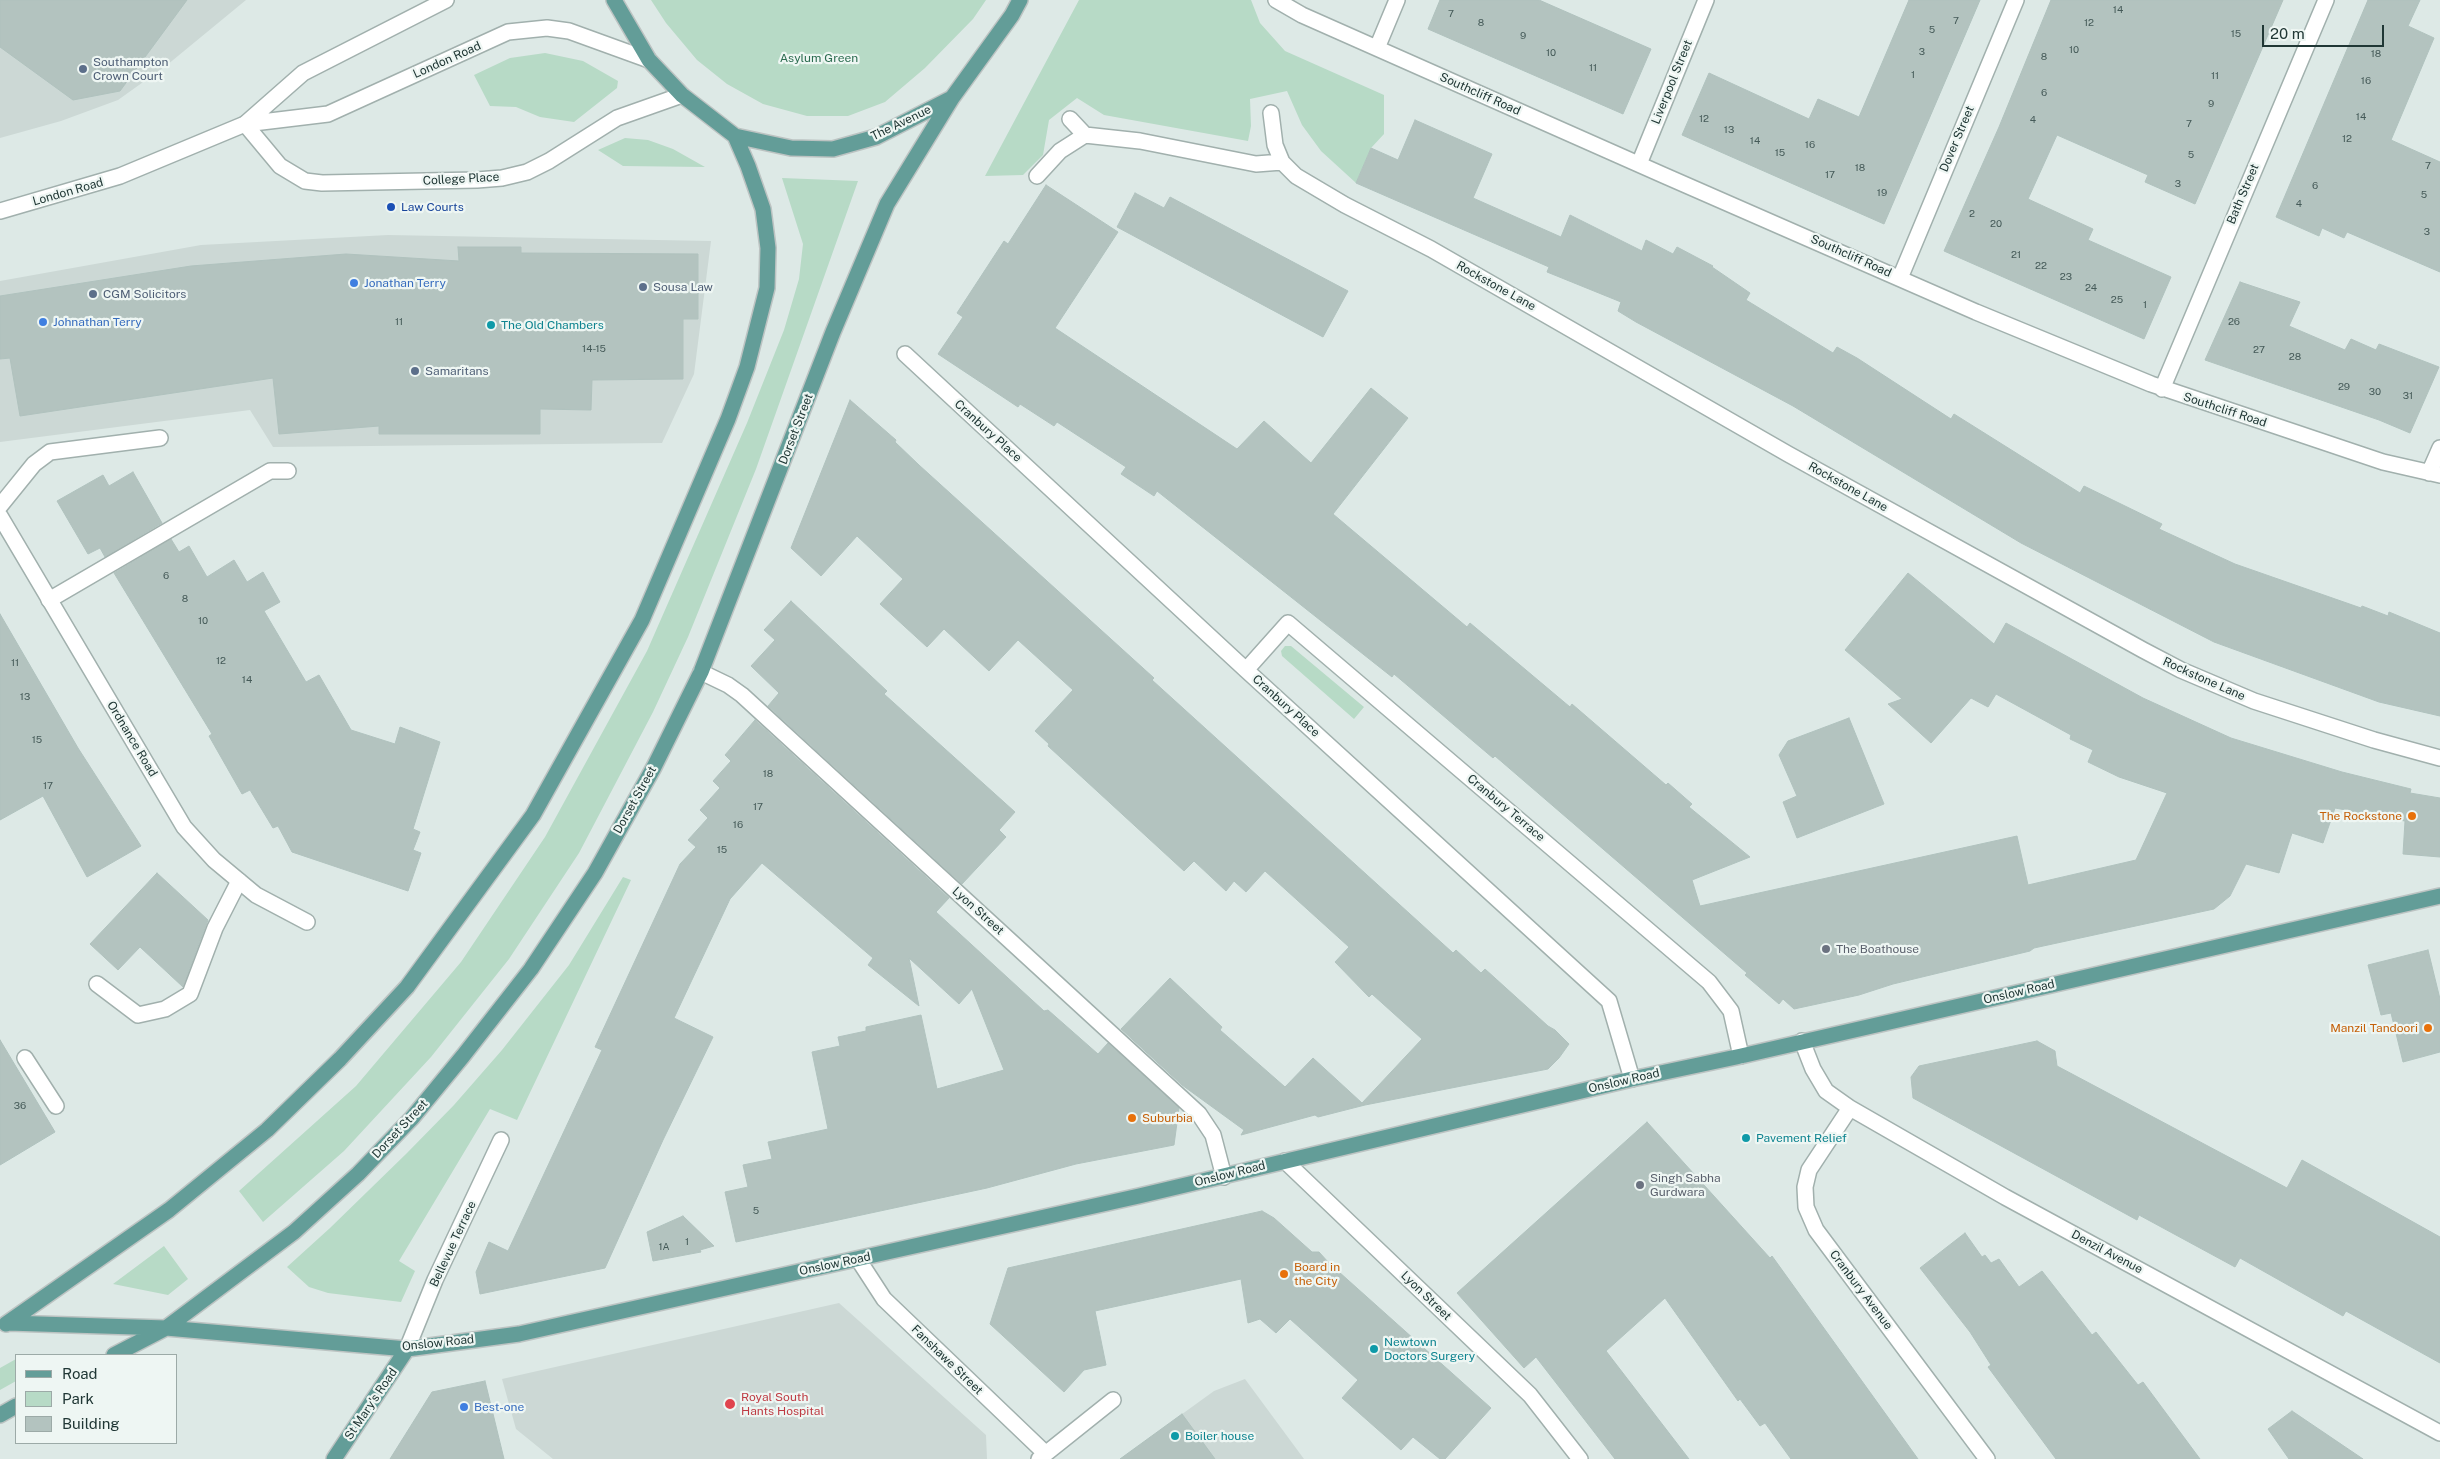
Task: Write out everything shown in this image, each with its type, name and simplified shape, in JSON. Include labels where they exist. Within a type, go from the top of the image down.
[{"type":"main road","name":"The Avenue","points":[[614,0],[649,60],[682,95],[735,136],[791,148],[833,149],[876,137],[952,98],[1012,15],[1020,0]]},
{"type":"main road","name":"Dorset Street","points":[[116,1354],[166,1328],[294,1232],[358,1174],[412,1118],[463,1056],[531,969],[595,873],[654,766],[701,672],[833,332],[887,204],[952,98]]},
{"type":"main road","points":[[4,1325],[168,1210],[267,1130],[340,1059],[406,987],[456,923],[533,815],[642,620],[728,419],[747,367],[767,288],[768,248],[763,209],[735,136]]},
{"type":"main road","name":"Onslow Road","points":[[4,1325],[166,1328],[407,1349],[519,1334],[1224,1176],[1632,1079],[1741,1056],[2440,896]]},
{"type":"main road","name":"St Mary's Road","points":[[334,1459],[407,1349]]},
{"type":"main road","points":[[0,1415],[15,1407]]},
{"type":"street","name":"London Road","points":[[245,124],[303,73],[446,0]]},
{"type":"street","name":"Southcliff Road","points":[[1276,0],[1302,15],[1639,164],[1900,278],[2162,389],[2383,462],[2435,474]]},
{"type":"street","points":[[1377,48],[1397,0]]},
{"type":"street","name":"Liverpool Street","points":[[1639,164],[1706,0]]},
{"type":"street","name":"Dover Street","points":[[1900,278],[2016,0]]},
{"type":"street","name":"Bath Street","points":[[2162,389],[2326,0]]},
{"type":"street","name":"London Road","points":[[0,210],[120,176],[245,124],[328,114],[508,32],[528,28],[569,31],[649,60]]},
{"type":"street","name":"College Place","points":[[245,124],[280,166],[305,181],[322,183],[494,179],[527,172],[550,161],[617,118],[682,95]]},
{"type":"street","name":"Rockstone Lane","points":[[1271,113],[1275,144],[1282,162],[1296,176],[1345,205],[1431,249],[1788,454],[2173,666],[2254,701],[2374,740],[2440,758]]},
{"type":"street","points":[[1070,119],[1086,135]]},
{"type":"street","points":[[1037,176],[1060,151],[1086,135],[1140,141],[1256,164],[1282,162]]},
{"type":"street","name":"Cranbury Place","points":[[905,354],[1246,670],[1609,1001],[1632,1079]]},
{"type":"street","points":[[0,506],[34,464],[50,452],[160,438]]},
{"type":"street","points":[[2435,474],[2440,448]]},
{"type":"street","points":[[49,600],[270,471],[288,472]]},
{"type":"street","name":"Ordnance Road","points":[[0,516],[184,828],[214,860],[256,895],[307,922]]},
{"type":"street","name":"Cranbury Terrace","points":[[1246,670],[1288,623],[1708,982],[1731,1010],[1741,1056]]},
{"type":"street","name":"Lyon Street","points":[[701,672],[728,685],[742,695],[1199,1114],[1213,1135],[1224,1176]]},
{"type":"street","points":[[98,984],[138,1015],[165,1009],[190,994],[215,928],[239,881]]},
{"type":"street","name":"Denzil Avenue","points":[[1802,1041],[1813,1069],[1826,1091],[1850,1108],[2005,1197],[2440,1433]]},
{"type":"street","points":[[25,1058],[30,1077],[56,1106]]},
{"type":"street","name":"Cranbury Avenue","points":[[1850,1108],[1809,1170],[1805,1187],[1806,1207],[1816,1230],[1986,1459]]},
{"type":"street","name":"Bellevue Terrace","points":[[407,1349],[435,1280],[500,1140]]},
{"type":"street","name":"Lyon Street","points":[[1284,1161],[1530,1395],[1580,1459]]},
{"type":"street","name":"Fanshawe Street","points":[[858,1259],[884,1299],[1042,1456],[1114,1400]]},
{"type":"shaded area","name":"Southampton Crown Court","points":[[0,0],[246,0],[167,65],[118,100],[61,121],[0,138]]},
{"type":"shaded area","points":[[388,235],[711,241],[694,374],[662,443],[273,447],[250,410],[0,442],[0,281],[201,245]]},
{"type":"shaded area","name":"Royal South Hants Hospital","points":[[839,1303],[986,1435],[987,1459],[553,1459],[516,1429],[502,1379]]},
{"type":"shaded area","points":[[1245,1379],[1304,1459],[1120,1459],[1214,1391]]},
{"type":"green space","name":"Asylum Green","points":[[651,0],[986,0],[973,19],[925,68],[885,102],[848,116],[807,116],[763,104],[727,84],[697,60],[666,23]]},
{"type":"green space","points":[[1079,0],[1251,0],[1260,23],[1285,51],[1384,95],[1384,134],[1371,148],[1356,183],[1321,151],[1302,125],[1287,91],[1250,99],[1251,126],[1248,141],[1104,115],[1077,98],[1049,120],[1043,155],[1023,175],[985,176]]},
{"type":"green space","points":[[545,53],[583,61],[618,81],[617,88],[574,122],[540,117],[516,107],[490,106],[474,75],[510,58]]},
{"type":"green space","points":[[625,138],[648,140],[673,149],[705,167],[623,166],[598,150]]},
{"type":"green space","points":[[782,178],[858,181],[756,469],[688,637],[653,712],[579,853],[509,959],[431,1057],[344,1151],[263,1222],[239,1191],[356,1086],[461,962],[545,837],[647,651],[747,423],[784,330],[799,279],[803,244]]},
{"type":"green space","points":[[1285,646],[1291,646],[1364,707],[1354,719],[1282,656],[1281,651]]},
{"type":"green space","points":[[623,877],[631,880],[517,1120],[490,1109],[399,1261],[415,1271],[401,1302],[328,1293],[309,1287],[287,1267],[407,1153],[454,1105],[502,1050],[569,965]]},
{"type":"green space","points":[[164,1246],[188,1279],[168,1295],[113,1284]]},
{"type":"green space","points":[[15,1360],[15,1382],[0,1390],[0,1368]]},
{"type":"building","name":"Southampton Crown Court","points":[[0,0],[187,0],[120,91],[73,100],[0,47]]},
{"type":"building","points":[[1440,0],[1539,0],[1651,49],[1623,114],[1428,29]]},
{"type":"building","points":[[1909,0],[1980,0],[1884,224],[1682,135],[1709,73],[1809,119],[1818,99],[1859,117]]},
{"type":"building","points":[[2051,0],[2283,0],[2195,204],[2145,182],[2148,175],[2057,135],[2028,199],[2093,229],[2088,240],[2171,277],[2144,339],[1944,251],[1999,127]]},
{"type":"building","points":[[2368,0],[2420,0],[2408,26],[2434,38],[2391,140],[2440,162],[2440,272],[2347,232],[2344,238],[2322,228],[2319,236],[2276,217]]},
{"type":"building","points":[[1415,120],[1492,154],[1473,198],[1561,237],[1570,215],[1642,251],[1646,240],[1673,254],[1677,247],[1713,266],[1750,293],[1746,300],[1833,353],[1837,347],[1857,358],[1951,419],[1954,414],[2080,493],[2084,486],[2162,524],[2159,529],[2235,564],[2361,608],[2362,606],[2388,616],[2389,612],[2440,633],[2440,716],[2379,702],[2214,642],[2021,543],[1793,406],[1636,322],[1618,311],[1621,302],[1547,272],[1549,267],[1356,183],[1371,148],[1398,160]]},
{"type":"building","points":[[1046,185],[1118,232],[1055,328],[1237,449],[1264,421],[1311,463],[1371,388],[1408,418],[1333,514],[1467,627],[1470,623],[1570,707],[1572,704],[1666,785],[1668,783],[1692,804],[1689,807],[1750,857],[1692,880],[1700,906],[2017,836],[2028,885],[2136,860],[2167,793],[2119,777],[2088,762],[2093,750],[2070,739],[2071,735],[1996,694],[1988,707],[1971,698],[1931,743],[1888,704],[1902,699],[1845,650],[1908,573],[1994,644],[2006,623],[2143,698],[2231,738],[2342,772],[2411,789],[2410,793],[2440,798],[2440,857],[2403,854],[2405,821],[2335,808],[2323,843],[2292,833],[2279,873],[2246,864],[2230,896],[2214,909],[2034,948],[2030,951],[1893,984],[1859,995],[1794,1009],[1783,999],[1779,1004],[1745,975],[1747,973],[1495,756],[1493,758],[1394,674],[1392,677],[1157,491],[1154,496],[1121,474],[1126,467],[1057,422],[1054,426],[1020,404],[1018,407],[938,354],[963,317],[957,313],[1004,241],[1008,244]]},
{"type":"building","points":[[1135,193],[1164,208],[1170,197],[1348,291],[1323,337],[1117,227]]},
{"type":"building","points":[[458,247],[521,247],[521,253],[698,254],[698,319],[683,319],[683,379],[592,380],[591,410],[540,409],[540,434],[379,434],[379,426],[279,434],[273,378],[20,416],[10,358],[0,359],[0,296],[191,266],[346,254],[459,261]]},
{"type":"building","points":[[2240,282],[2300,302],[2289,326],[2345,350],[2351,339],[2376,350],[2379,344],[2439,367],[2410,433],[2379,420],[2205,360]]},
{"type":"building","points":[[850,400],[896,440],[895,442],[919,465],[1154,678],[1152,680],[1453,953],[1456,950],[1481,973],[1485,969],[1548,1026],[1555,1030],[1569,1044],[1559,1058],[1548,1069],[1365,1105],[1318,1117],[1315,1115],[1241,1135],[1244,1130],[1182,1085],[1121,1029],[1170,978],[1222,1027],[1220,1030],[1285,1087],[1313,1058],[1362,1103],[1422,1039],[1372,994],[1369,997],[1335,962],[1349,947],[1265,871],[1246,892],[1234,881],[1226,891],[1194,861],[1184,871],[1048,746],[1049,744],[1035,731],[1073,690],[1018,640],[989,671],[944,629],[927,647],[880,604],[903,579],[857,536],[821,576],[791,548]]},
{"type":"building","points":[[133,472],[162,523],[105,557],[100,548],[88,554],[57,501],[103,475],[109,486]]},
{"type":"building","points":[[171,539],[179,552],[189,546],[207,577],[234,560],[247,582],[263,572],[280,602],[264,611],[306,682],[319,675],[351,730],[395,744],[400,727],[440,742],[413,829],[420,832],[413,850],[421,853],[408,891],[292,852],[278,826],[273,828],[250,790],[242,794],[209,736],[212,734],[114,573]]},
{"type":"building","points":[[791,601],[887,691],[884,694],[1015,812],[999,830],[1006,837],[962,884],[768,706],[779,693],[751,666],[775,640],[764,630]]},
{"type":"building","points":[[0,614],[78,748],[141,846],[87,877],[43,796],[0,820]]},
{"type":"building","points":[[1849,718],[1884,804],[1797,838],[1783,802],[1797,796],[1779,755],[1788,741]]},
{"type":"building","points":[[755,720],[949,898],[936,912],[1044,1011],[1048,1010],[1098,1054],[1108,1043],[1179,1108],[1174,1145],[1076,1164],[987,1188],[736,1242],[725,1192],[748,1187],[743,1165],[772,1159],[768,1142],[828,1129],[812,1052],[840,1046],[838,1037],[866,1031],[866,1027],[921,1015],[937,1089],[1004,1070],[972,989],[959,1004],[909,958],[919,1006],[868,965],[873,958],[762,863],[730,899],[674,1018],[713,1037],[663,1140],[605,1268],[480,1294],[476,1272],[489,1242],[508,1251],[602,1050],[595,1047],[680,864],[696,847],[688,840],[708,818],[700,810],[720,788],[713,781],[731,761],[725,755]]},
{"type":"building","points":[[157,873],[208,920],[183,987],[140,947],[118,970],[90,944]]},
{"type":"building","points":[[2428,950],[2440,999],[2440,1052],[2403,1062],[2391,1013],[2381,1015],[2368,965]]},
{"type":"building","points":[[0,1040],[55,1132],[0,1165]]},
{"type":"building","points":[[2037,1041],[2055,1051],[2057,1066],[2287,1188],[2302,1160],[2440,1237],[2440,1363],[2346,1311],[2343,1316],[2240,1258],[2235,1267],[2139,1215],[2137,1220],[1913,1098],[1911,1077],[1919,1066]]},
{"type":"building","points":[[1647,1122],[1770,1258],[1772,1256],[1918,1459],[1791,1459],[1765,1423],[1760,1426],[1740,1399],[1738,1401],[1665,1298],[1606,1351],[1689,1459],[1615,1459],[1536,1357],[1524,1368],[1457,1293]]},
{"type":"building","points":[[1262,1211],[1274,1218],[1312,1252],[1319,1252],[1491,1408],[1445,1459],[1440,1459],[1413,1437],[1401,1450],[1342,1398],[1358,1380],[1290,1319],[1276,1333],[1260,1319],[1248,1323],[1241,1279],[1095,1311],[1106,1365],[1084,1370],[1064,1392],[990,1324],[1008,1268]]},
{"type":"building","points":[[683,1216],[714,1246],[700,1250],[701,1252],[653,1261],[647,1232]]},
{"type":"building","points":[[1965,1233],[1982,1257],[1985,1255],[1991,1263],[1999,1259],[2019,1287],[2042,1271],[2092,1335],[2096,1332],[2138,1385],[2143,1382],[2200,1459],[2056,1459],[1988,1367],[1991,1365],[1970,1332],[1920,1268]]},
{"type":"building","points":[[485,1381],[504,1459],[390,1459],[432,1392]]},
{"type":"building","points":[[2292,1411],[2363,1459],[2289,1459],[2268,1429]]},
{"type":"building","name":"Boiler house","points":[[1182,1414],[1215,1459],[1120,1459]]},
{"type":"place","name":"Southampton Crown Court","points":[[83,69]]},
{"type":"place","name":"Law Courts","points":[[391,207]]},
{"type":"place","name":"Jonathan Terry","points":[[354,283]]},
{"type":"place","name":"Sousa Law","points":[[643,287]]},
{"type":"place","name":"CGM Solicitors","points":[[93,294]]},
{"type":"place","name":"Johnathan Terry","points":[[43,322]]},
{"type":"place","name":"The Old Chambers","points":[[491,325]]},
{"type":"place","name":"Samaritans","points":[[415,371]]},
{"type":"place","name":"The Rockstone","points":[[2412,816]]},
{"type":"place","name":"The Boathouse","points":[[1826,949]]},
{"type":"place","name":"Manzil Tandoori","points":[[2428,1028]]},
{"type":"place","name":"Suburbia","points":[[1132,1118]]},
{"type":"place","name":"Pavement Relief","points":[[1746,1138]]},
{"type":"place","name":"Singh Sabha Gurdwara","points":[[1640,1185]]},
{"type":"place","name":"Board in the City","points":[[1284,1274]]},
{"type":"place","name":"Newtown Doctors Surgery","points":[[1374,1349]]},
{"type":"place","name":"Royal South Hants Hospital","points":[[730,1404]]},
{"type":"place","name":"Best-one","points":[[464,1407]]},
{"type":"place","name":"Boiler house","points":[[1175,1436]]}]
